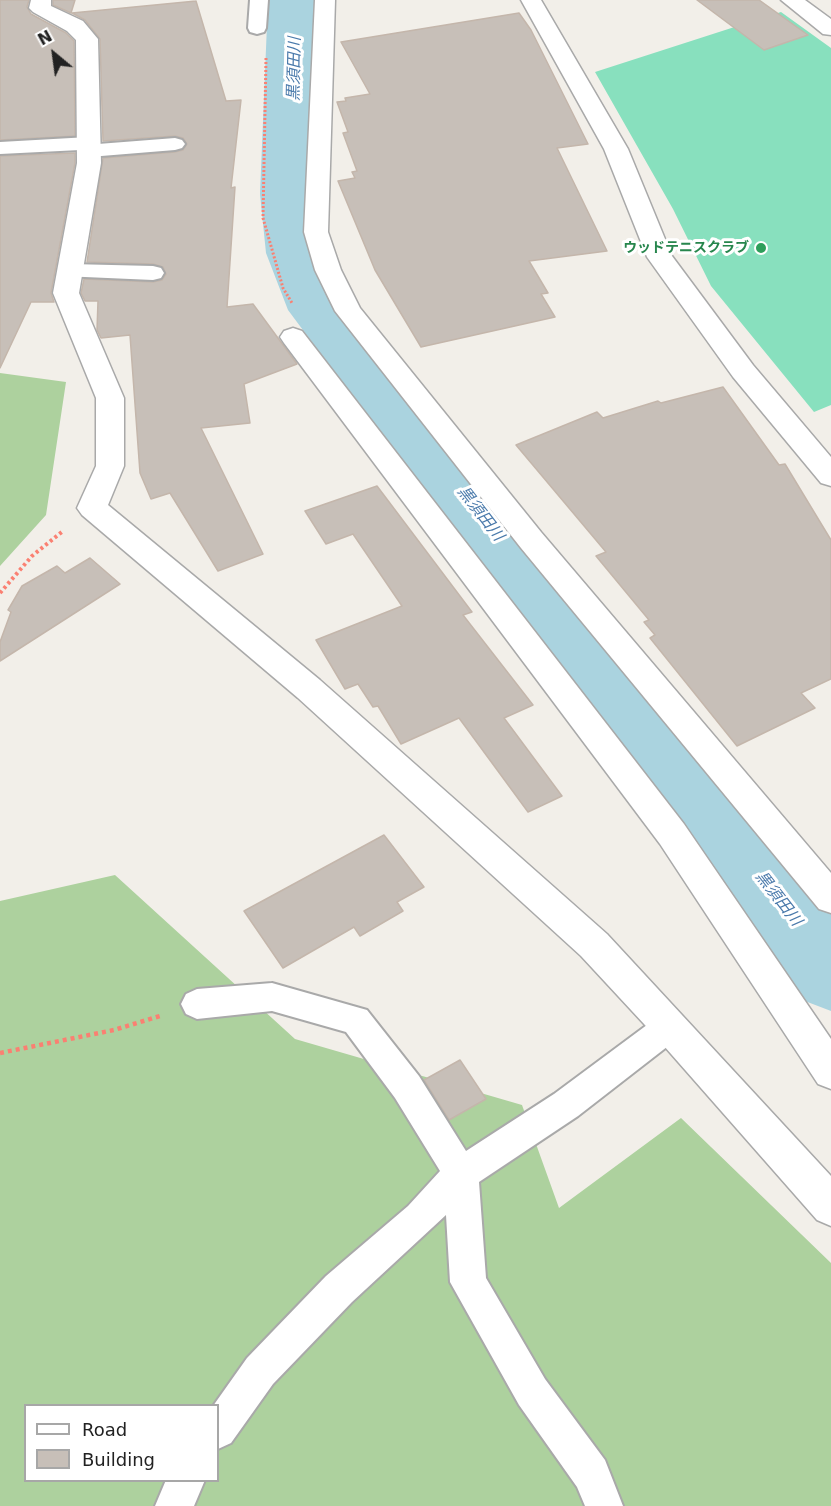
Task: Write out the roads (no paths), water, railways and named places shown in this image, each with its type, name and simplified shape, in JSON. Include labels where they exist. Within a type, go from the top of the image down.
[{"type":"street","points":[[41,0],[40,8],[46,14],[75,27],[87,39],[89,163],[66,293],[110,398],[110,466],[92,508],[309,689],[594,945],[670,1026],[831,1206]]},
{"type":"street","points":[[326,0],[316,232],[328,270],[348,311],[531,540],[831,898]]},
{"type":"street","points":[[531,0],[616,149],[660,257],[743,371],[831,476]]},
{"type":"street","points":[[791,0],[831,29]]},
{"type":"street","points":[[293,337],[672,834],[831,1071]]},
{"type":"lane","points":[[257,28],[259,0]]},
{"type":"lane","points":[[0,148],[175,144]]},
{"type":"lane","points":[[70,272],[153,273]]},
{"type":"lane","points":[[197,1004],[273,998],[356,1020],[407,1087],[461,1174],[468,1282],[532,1392],[591,1474],[604,1506]]},
{"type":"lane","points":[[219,1429],[260,1371],[339,1289],[420,1218],[461,1174],[566,1105],[670,1026]]},
{"type":"lane","points":[[174,1506],[185,1482]]},
{"type":"waterway","name":"黒須田川","points":[[296,0],[292,194],[299,253],[322,310],[730,833],[831,968]]},
{"type":"place","name":"ウッドテニスクラブ","points":[[761,248]]}]
